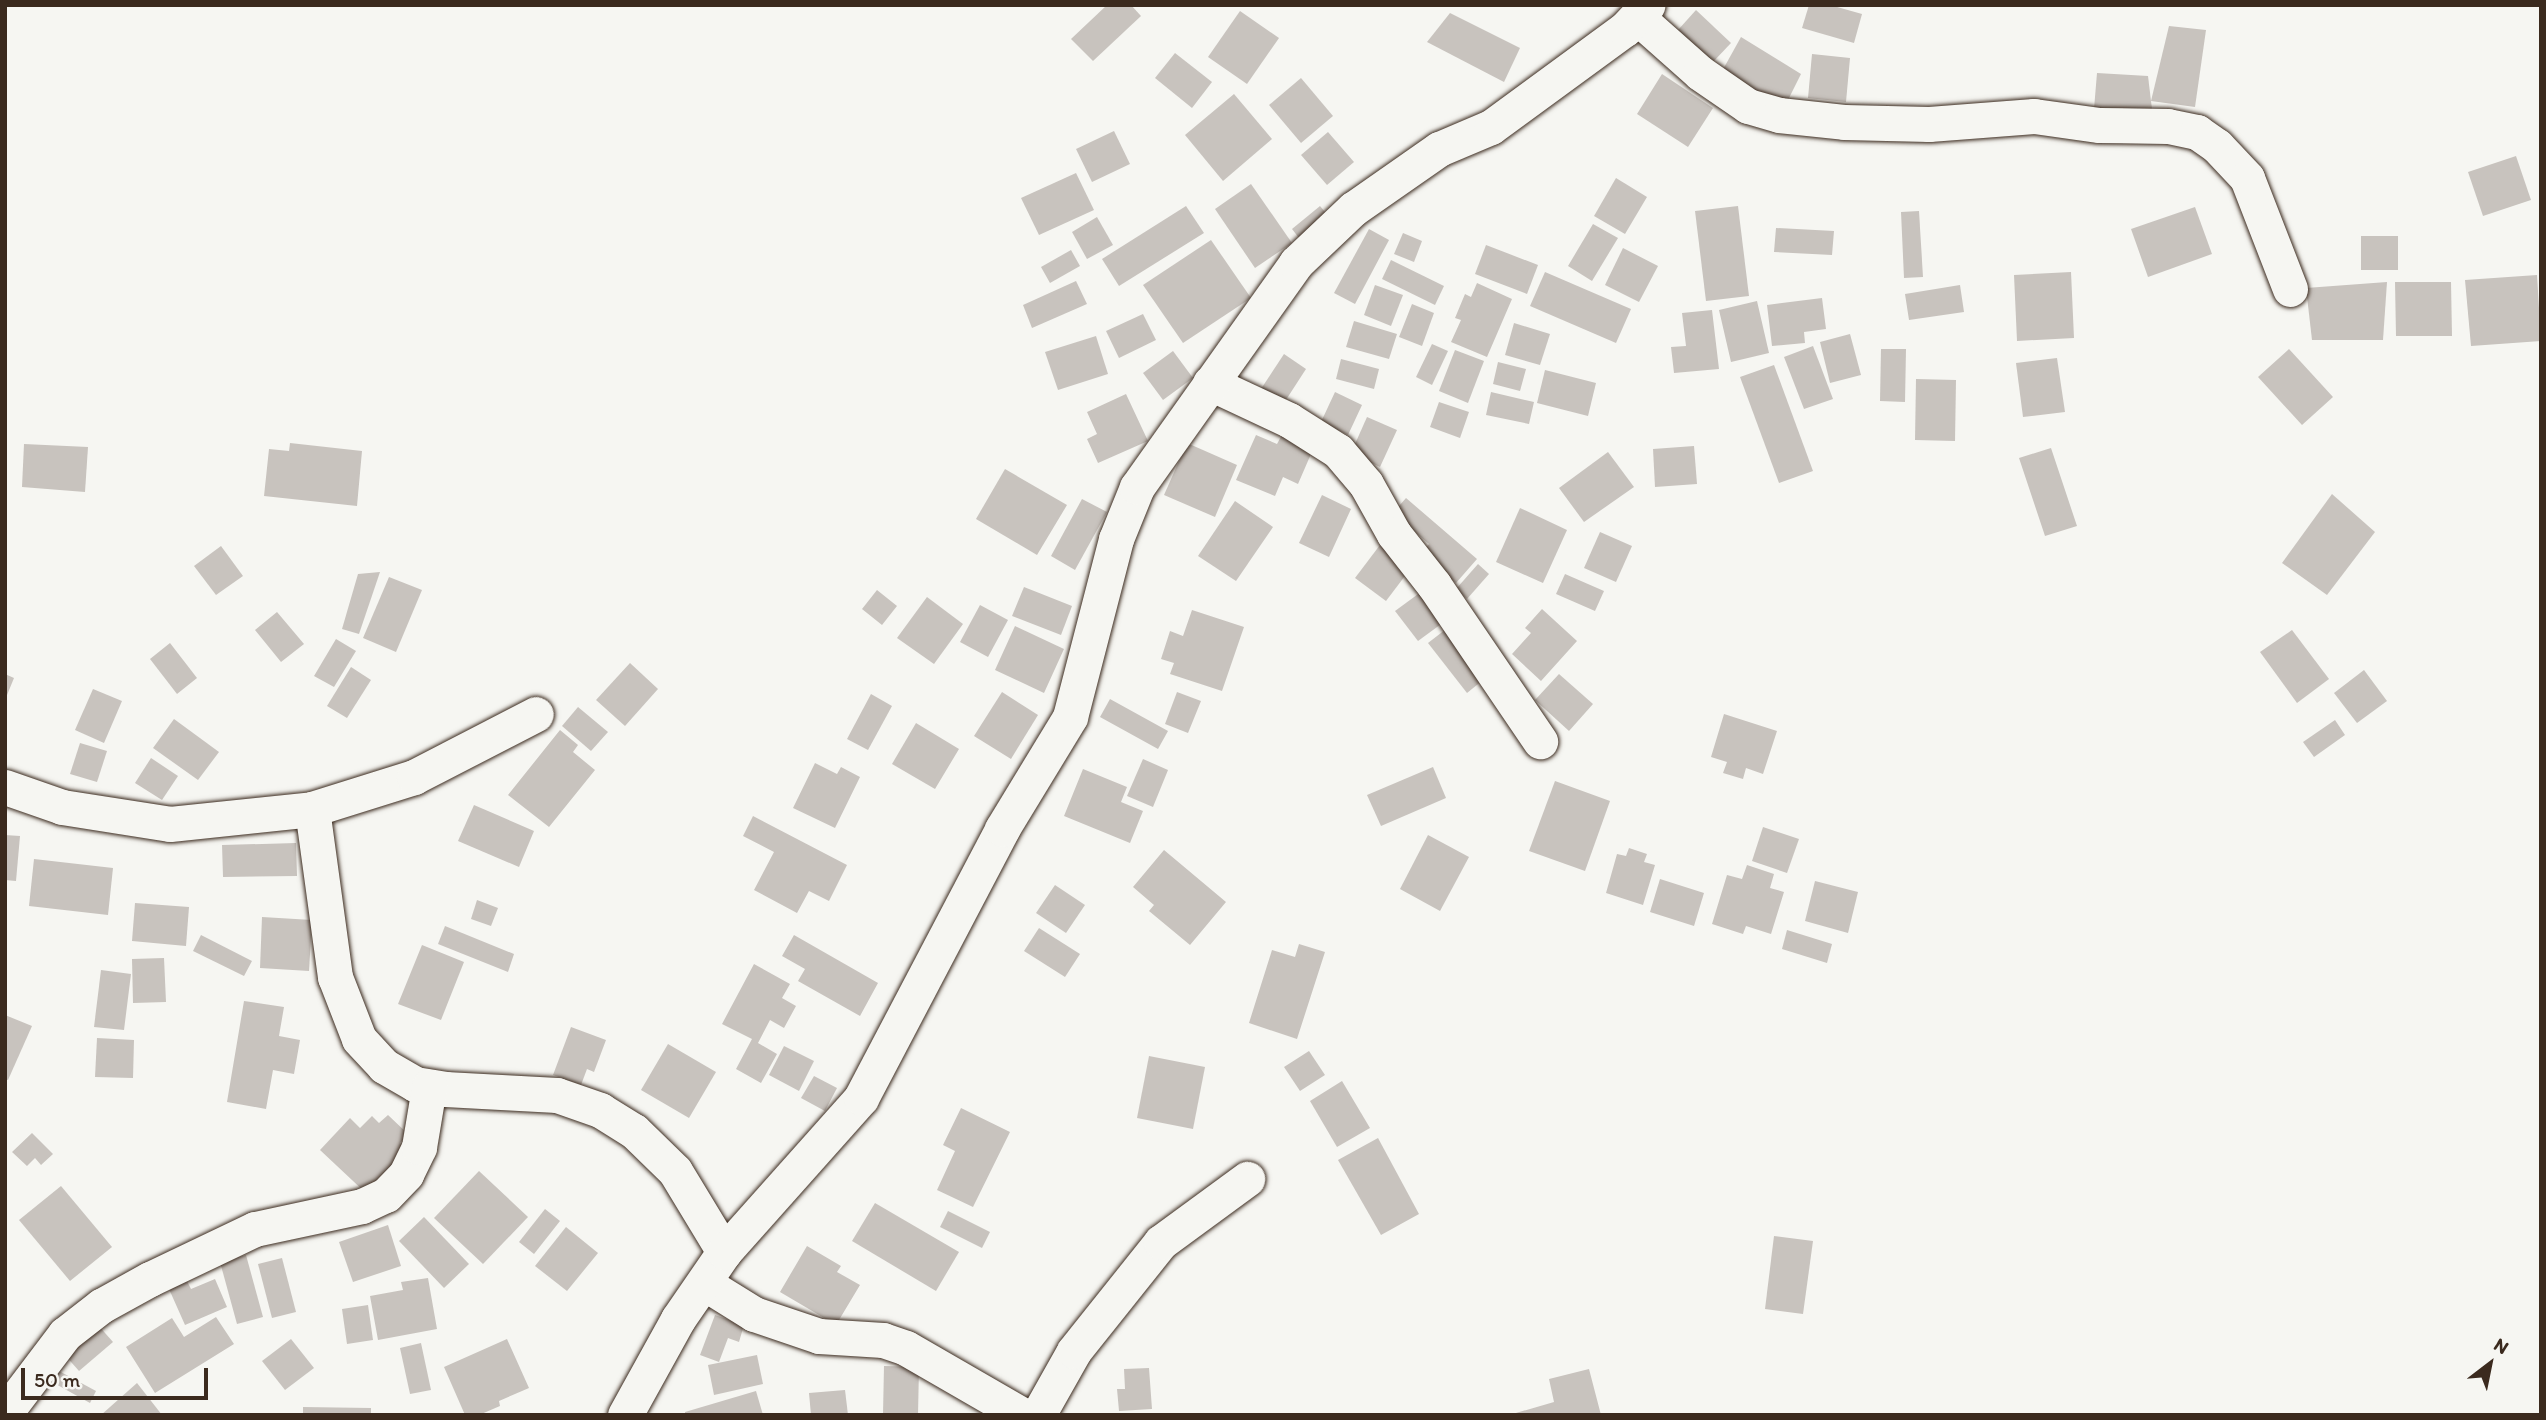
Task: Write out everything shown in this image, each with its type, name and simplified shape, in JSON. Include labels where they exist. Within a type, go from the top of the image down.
[{"type":"street","points":[[625,1415],[678,1319],[724,1252],[861,1098],[1002,829],[1070,717],[1116,539],[1137,487],[1296,263],[1353,209],[1439,149],[1491,127],[1642,11],[1700,72],[1748,107],[1779,115],[1844,122],[1929,124],[2034,116],[2099,125],[2168,126],[2197,132],[2217,146],[2248,178],[2290,289]]},
{"type":"street","points":[[1210,383],[1289,421],[1338,452],[1366,484],[1394,534],[1449,607],[1540,741]]},
{"type":"street","points":[[5,786],[62,807],[170,824],[312,809],[414,776],[536,714]]},
{"type":"street","points":[[312,809],[335,977],[359,1040],[384,1066],[415,1084],[558,1096],[600,1110],[634,1131],[675,1171],[724,1252]]},
{"type":"street","points":[[5,1413],[65,1334],[101,1306],[150,1279],[255,1229],[362,1206],[386,1195],[405,1174],[419,1147],[429,1087]]},
{"type":"street","points":[[1038,1415],[1074,1351],[1161,1242],[1247,1179]]},
{"type":"street","points":[[704,1283],[754,1314],[819,1336],[883,1340],[906,1348],[1022,1415]]},
{"type":"building","points":[[1107,5],[1131,5],[1141,16],[1093,61],[1071,39]]},
{"type":"building","points":[[1809,5],[1830,5],[1862,14],[1854,43],[1802,28]]},
{"type":"building","points":[[1696,10],[1731,43],[1713,62],[1678,30]]},
{"type":"building","points":[[1240,11],[1279,38],[1247,84],[1208,57]]},
{"type":"building","points":[[1450,13],[1520,48],[1504,82],[1427,42]]},
{"type":"building","points":[[2169,26],[2206,30],[2195,107],[2151,101]]},
{"type":"building","points":[[1741,37],[1801,74],[1782,112],[1721,73]]},
{"type":"building","points":[[1175,53],[1212,82],[1192,108],[1155,78]]},
{"type":"building","points":[[1812,54],[1850,58],[1846,102],[1808,98]]},
{"type":"building","points":[[2097,73],[2148,76],[2154,126],[2094,109]]},
{"type":"building","points":[[1662,74],[1713,108],[1688,147],[1637,114]]},
{"type":"building","points":[[1301,78],[1333,116],[1301,143],[1269,105]]},
{"type":"building","points":[[1234,94],[1272,139],[1223,181],[1185,135]]},
{"type":"building","points":[[1114,131],[1130,164],[1092,182],[1076,149]]},
{"type":"building","points":[[1328,132],[1354,162],[1327,185],[1301,155]]},
{"type":"building","points":[[2516,156],[2531,200],[2483,216],[2468,172]]},
{"type":"building","points":[[1076,173],[1094,210],[1039,235],[1021,198]]},
{"type":"building","points":[[1616,178],[1647,197],[1625,234],[1594,216]]},
{"type":"building","points":[[1251,184],[1292,243],[1255,268],[1215,209]]},
{"type":"building","points":[[1186,206],[1204,233],[1119,286],[1102,259]]},
{"type":"building","points":[[1320,206],[1330,218],[1302,242],[1292,229]]},
{"type":"building","points":[[1738,206],[1749,296],[1706,301],[1695,211]]},
{"type":"building","points":[[2195,207],[2212,254],[2148,277],[2131,229]]},
{"type":"building","points":[[1919,211],[1923,277],[1904,278],[1901,212]]},
{"type":"building","points":[[1097,217],[1113,245],[1087,259],[1072,232]]},
{"type":"building","points":[[1593,224],[1618,238],[1592,281],[1568,266]]},
{"type":"building","points":[[1776,228],[1834,231],[1832,255],[1774,252]]},
{"type":"building","points":[[1369,229],[1389,240],[1355,304],[1334,293]]},
{"type":"building","points":[[1403,233],[1422,241],[1414,262],[1394,254]]},
{"type":"building","points":[[2361,236],[2398,236],[2398,270],[2361,270]]},
{"type":"building","points":[[1211,240],[1251,298],[1183,343],[1143,285]]},
{"type":"building","points":[[1486,245],[1538,265],[1527,294],[1475,274]]},
{"type":"building","points":[[1623,248],[1658,266],[1639,302],[1605,285]]},
{"type":"building","points":[[1071,250],[1080,266],[1050,283],[1041,267]]},
{"type":"building","points":[[1391,260],[1444,286],[1435,305],[1382,279]]},
{"type":"building","points":[[1545,272],[1631,309],[1616,343],[1530,306]]},
{"type":"building","points":[[2071,272],[2074,338],[2017,341],[2014,275]]},
{"type":"building","points":[[2537,275],[2541,341],[2471,346],[2465,280]]},
{"type":"building","points":[[1076,281],[1087,304],[1032,328],[1023,305]]},
{"type":"building","points":[[2387,282],[2383,340],[2312,340],[2306,288]]},
{"type":"building","points":[[2395,282],[2451,282],[2452,336],[2396,336]]},
{"type":"building","points":[[1477,283],[1512,299],[1487,357],[1451,342],[1461,320],[1455,318],[1465,294],[1471,297]]},
{"type":"building","points":[[1375,285],[1403,295],[1391,326],[1364,315]]},
{"type":"building","points":[[1960,285],[1964,312],[1909,320],[1905,294]]},
{"type":"building","points":[[1822,298],[1826,329],[1804,332],[1805,343],[1772,346],[1767,305]]},
{"type":"building","points":[[1757,301],[1769,353],[1731,362],[1719,310]]},
{"type":"building","points":[[1412,304],[1434,313],[1422,346],[1399,337]]},
{"type":"building","points":[[1712,310],[1719,369],[1674,373],[1671,347],[1686,346],[1682,313]]},
{"type":"building","points":[[1143,314],[1156,340],[1119,358],[1106,331]]},
{"type":"building","points":[[1354,321],[1397,334],[1389,359],[1346,347]]},
{"type":"building","points":[[1514,323],[1550,334],[1540,365],[1505,355]]},
{"type":"building","points":[[1850,334],[1861,375],[1830,383],[1820,342]]},
{"type":"building","points":[[1096,336],[1108,374],[1058,390],[1045,352]]},
{"type":"building","points":[[1432,344],[1448,351],[1432,385],[1416,377]]},
{"type":"building","points":[[1813,346],[1833,399],[1804,409],[1784,357]]},
{"type":"building","points":[[1881,349],[1906,349],[1905,402],[1880,401]]},
{"type":"building","points":[[2289,349],[2333,397],[2302,425],[2258,377]]},
{"type":"building","points":[[1455,350],[1484,361],[1468,403],[1439,391]]},
{"type":"building","points":[[1173,351],[1193,378],[1163,400],[1143,373]]},
{"type":"building","points":[[1284,354],[1306,369],[1282,406],[1259,392]]},
{"type":"building","points":[[2057,358],[2065,412],[2023,417],[2016,363]]},
{"type":"building","points":[[1341,359],[1379,369],[1374,389],[1336,379]]},
{"type":"building","points":[[1498,362],[1526,369],[1520,391],[1493,384]]},
{"type":"building","points":[[1774,365],[1813,471],[1779,483],[1740,377]]},
{"type":"building","points":[[1545,370],[1596,383],[1588,416],[1537,403]]},
{"type":"building","points":[[1916,379],[1956,380],[1955,441],[1915,440]]},
{"type":"building","points":[[1335,392],[1362,405],[1348,435],[1321,422]]},
{"type":"building","points":[[1491,392],[1534,402],[1529,424],[1486,415]]},
{"type":"building","points":[[1126,394],[1148,441],[1098,463],[1087,439],[1097,434],[1087,412]]},
{"type":"building","points":[[1439,402],[1469,412],[1460,438],[1430,427]]},
{"type":"building","points":[[1367,417],[1397,430],[1380,467],[1351,453]]},
{"type":"building","points":[[1283,433],[1314,447],[1298,484],[1283,477],[1275,496],[1236,480],[1256,435],[1277,444]]},
{"type":"building","points":[[290,443],[362,451],[357,506],[264,496],[269,449],[289,451]]},
{"type":"building","points":[[1187,443],[1237,465],[1215,517],[1164,495]]},
{"type":"building","points":[[24,444],[88,447],[85,492],[22,487]]},
{"type":"building","points":[[1694,446],[1697,484],[1655,487],[1653,449]]},
{"type":"building","points":[[2051,448],[2077,526],[2045,536],[2019,458]]},
{"type":"building","points":[[1608,452],[1634,487],[1584,522],[1559,488]]},
{"type":"building","points":[[1005,469],[1067,505],[1037,555],[976,519]]},
{"type":"building","points":[[2332,494],[2375,532],[2327,595],[2282,563]]},
{"type":"building","points":[[1322,495],[1351,509],[1329,557],[1299,543]]},
{"type":"building","points":[[1406,498],[1477,559],[1456,583],[1421,553],[1429,544],[1393,513]]},
{"type":"building","points":[[1082,499],[1107,512],[1075,570],[1051,556]]},
{"type":"building","points":[[1235,501],[1273,527],[1236,581],[1198,556]]},
{"type":"building","points":[[1520,508],[1567,530],[1543,583],[1496,562]]},
{"type":"building","points":[[1600,532],[1632,546],[1616,582],[1584,568]]},
{"type":"building","points":[[1383,541],[1414,564],[1386,601],[1355,578]]},
{"type":"building","points":[[221,546],[243,576],[216,595],[194,566]]},
{"type":"building","points":[[1478,564],[1489,574],[1467,599],[1456,589]]},
{"type":"building","points":[[380,572],[359,634],[342,629],[358,574]]},
{"type":"building","points":[[1565,574],[1604,591],[1595,611],[1556,594]]},
{"type":"building","points":[[389,577],[422,590],[396,652],[363,638]]},
{"type":"building","points":[[1024,587],[1072,606],[1061,635],[1012,616]]},
{"type":"building","points":[[1425,589],[1448,619],[1418,641],[1395,611]]},
{"type":"building","points":[[877,590],[897,606],[882,625],[862,609]]},
{"type":"building","points":[[927,597],[963,624],[934,664],[897,638]]},
{"type":"building","points":[[980,605],[1008,620],[988,657],[960,642]]},
{"type":"building","points":[[1542,609],[1577,641],[1541,681],[1512,654],[1531,633],[1525,628]]},
{"type":"building","points":[[1192,610],[1244,627],[1222,691],[1170,674],[1174,663],[1161,659],[1170,631],[1183,636]]},
{"type":"building","points":[[277,612],[304,644],[281,662],[255,630]]},
{"type":"building","points":[[1015,626],[1064,649],[1044,693],[995,670]]},
{"type":"building","points":[[1450,626],[1488,676],[1467,693],[1428,643]]},
{"type":"building","points":[[2292,630],[2329,679],[2297,703],[2260,652]]},
{"type":"building","points":[[336,639],[356,651],[334,687],[314,676]]},
{"type":"building","points":[[170,643],[197,678],[177,694],[150,659]]},
{"type":"building","points":[[630,663],[658,689],[625,726],[596,700]]},
{"type":"building","points":[[351,667],[371,680],[347,718],[327,706]]},
{"type":"building","points":[[2364,670],[2387,701],[2357,723],[2334,693]]},
{"type":"building","points":[[5,674],[14,678],[5,700]]},
{"type":"building","points":[[1559,674],[1593,704],[1569,731],[1535,700]]},
{"type":"building","points":[[93,689],[122,701],[104,743],[75,730]]},
{"type":"building","points":[[1002,692],[1038,715],[1011,759],[974,736]]},
{"type":"building","points":[[1177,692],[1201,701],[1188,733],[1165,724]]},
{"type":"building","points":[[871,694],[892,706],[868,750],[847,739]]},
{"type":"building","points":[[1110,699],[1168,731],[1158,749],[1100,717]]},
{"type":"building","points":[[578,707],[608,732],[591,751],[562,726]]},
{"type":"building","points":[[1724,714],[1777,731],[1763,774],[1746,768],[1743,779],[1723,773],[1727,762],[1711,757]]},
{"type":"building","points":[[174,719],[219,752],[198,780],[153,748]]},
{"type":"building","points":[[2335,720],[2345,735],[2314,757],[2303,742]]},
{"type":"building","points":[[916,723],[959,749],[935,789],[892,764]]},
{"type":"building","points":[[560,730],[578,745],[573,752],[595,770],[549,827],[508,795]]},
{"type":"building","points":[[80,743],[107,751],[97,782],[70,774]]},
{"type":"building","points":[[151,758],[178,776],[162,800],[135,783]]},
{"type":"building","points":[[1143,759],[1168,770],[1153,807],[1127,796]]},
{"type":"building","points":[[815,763],[837,774],[841,767],[860,777],[835,828],[793,808]]},
{"type":"building","points":[[1433,767],[1446,798],[1381,826],[1367,795]]},
{"type":"building","points":[[1083,769],[1127,787],[1121,802],[1143,811],[1130,843],[1064,816]]},
{"type":"building","points":[[1555,781],[1610,801],[1585,871],[1529,851]]},
{"type":"building","points":[[474,805],[534,831],[519,867],[458,841]]},
{"type":"building","points":[[753,816],[847,865],[829,901],[809,891],[797,913],[754,890],[774,852],[743,836]]},
{"type":"building","points":[[1763,827],[1799,839],[1787,873],[1752,861]]},
{"type":"building","points":[[5,835],[20,836],[16,881],[5,880]]},
{"type":"building","points":[[1428,835],[1469,857],[1440,911],[1400,889]]},
{"type":"building","points":[[296,843],[297,876],[223,877],[222,845]]},
{"type":"building","points":[[1629,848],[1647,854],[1644,862],[1655,865],[1643,905],[1606,893],[1617,854],[1626,856]]},
{"type":"building","points":[[1164,850],[1226,902],[1190,945],[1149,911],[1154,905],[1133,887]]},
{"type":"building","points":[[34,859],[113,868],[108,915],[29,906]]},
{"type":"building","points":[[1747,865],[1774,874],[1770,888],[1784,892],[1771,934],[1746,926],[1743,934],[1712,924],[1727,875],[1742,879]]},
{"type":"building","points":[[1660,879],[1704,893],[1694,926],[1650,912]]},
{"type":"building","points":[[1815,881],[1858,892],[1848,933],[1805,921]]},
{"type":"building","points":[[1055,885],[1085,905],[1066,933],[1036,913]]},
{"type":"building","points":[[477,900],[498,908],[491,926],[471,919]]},
{"type":"building","points":[[135,903],[189,907],[186,946],[132,941]]},
{"type":"building","points":[[262,917],[312,920],[309,971],[260,968]]},
{"type":"building","points":[[445,926],[514,954],[508,972],[438,944]]},
{"type":"building","points":[[1039,928],[1080,954],[1065,977],[1024,951]]},
{"type":"building","points":[[1787,930],[1832,944],[1827,963],[1782,949]]},
{"type":"building","points":[[201,935],[252,961],[244,976],[193,951]]},
{"type":"building","points":[[794,935],[878,983],[860,1016],[798,981],[805,969],[782,956]]},
{"type":"building","points":[[1299,944],[1325,952],[1297,1039],[1249,1023],[1272,950],[1295,957]]},
{"type":"building","points":[[422,945],[464,962],[441,1020],[398,1004]]},
{"type":"building","points":[[164,958],[166,1002],[133,1003],[132,959]]},
{"type":"building","points":[[754,964],[790,984],[782,998],[796,1006],[784,1028],[770,1020],[758,1043],[777,1054],[761,1083],[736,1069],[752,1039],[722,1024]]},
{"type":"building","points":[[101,970],[131,974],[124,1030],[94,1027]]},
{"type":"building","points":[[244,1001],[284,1007],[279,1036],[300,1040],[294,1074],[273,1070],[266,1109],[227,1102]]},
{"type":"building","points":[[5,1015],[32,1026],[8,1080],[5,1079]]},
{"type":"building","points":[[571,1027],[606,1040],[594,1072],[587,1069],[581,1085],[553,1075]]},
{"type":"building","points":[[97,1038],[134,1040],[133,1078],[95,1077]]},
{"type":"building","points":[[668,1044],[716,1072],[689,1118],[641,1090]]},
{"type":"building","points":[[784,1046],[814,1061],[799,1091],[769,1075]]},
{"type":"building","points":[[1309,1051],[1325,1075],[1300,1091],[1284,1067]]},
{"type":"building","points":[[1149,1056],[1205,1067],[1193,1129],[1137,1118]]},
{"type":"building","points":[[814,1076],[837,1088],[825,1111],[801,1098]]},
{"type":"building","points":[[1342,1081],[1370,1128],[1337,1147],[1310,1101]]},
{"type":"building","points":[[961,1108],[1010,1132],[973,1207],[937,1190],[955,1151],[943,1145]]},
{"type":"building","points":[[388,1115],[408,1134],[400,1143],[410,1153],[369,1196],[320,1150],[350,1118],[360,1128],[372,1116],[379,1123]]},
{"type":"building","points":[[32,1133],[53,1154],[41,1165],[35,1158],[27,1166],[12,1152]]},
{"type":"building","points":[[1378,1138],[1419,1214],[1381,1235],[1338,1160]]},
{"type":"building","points":[[479,1171],[528,1217],[483,1264],[434,1218]]},
{"type":"building","points":[[61,1186],[112,1247],[70,1281],[19,1220]]},
{"type":"building","points":[[875,1203],[959,1252],[936,1291],[852,1241]]},
{"type":"building","points":[[545,1209],[560,1221],[534,1254],[519,1242]]},
{"type":"building","points":[[948,1211],[990,1232],[982,1248],[940,1227]]},
{"type":"building","points":[[424,1217],[469,1264],[444,1288],[399,1241]]},
{"type":"building","points":[[388,1225],[401,1266],[353,1282],[339,1242]]},
{"type":"building","points":[[566,1227],[598,1253],[567,1291],[535,1266]]},
{"type":"building","points":[[1774,1236],[1813,1241],[1803,1314],[1765,1309]]},
{"type":"building","points":[[807,1246],[841,1266],[837,1272],[860,1285],[836,1325],[780,1292]]},
{"type":"building","points":[[246,1255],[263,1317],[237,1324],[220,1262]]},
{"type":"building","points":[[282,1258],[296,1312],[272,1318],[258,1264]]},
{"type":"building","points":[[428,1278],[437,1329],[378,1340],[370,1296],[403,1290],[401,1282]]},
{"type":"building","points":[[215,1279],[227,1307],[185,1325],[169,1289],[187,1281],[191,1289]]},
{"type":"building","points":[[368,1305],[373,1340],[347,1344],[342,1309]]},
{"type":"building","points":[[715,1315],[744,1325],[739,1342],[728,1338],[719,1362],[700,1355]]},
{"type":"building","points":[[216,1317],[234,1344],[155,1393],[126,1347],[172,1318],[184,1337]]},
{"type":"building","points":[[98,1325],[113,1342],[79,1371],[64,1354]]},
{"type":"building","points":[[291,1339],[314,1368],[285,1390],[262,1361]]},
{"type":"building","points":[[507,1339],[529,1388],[499,1401],[500,1406],[479,1415],[465,1415],[444,1367]]},
{"type":"building","points":[[421,1343],[431,1390],[410,1394],[400,1348]]},
{"type":"building","points":[[757,1355],[763,1384],[714,1395],[708,1365]]},
{"type":"building","points":[[884,1366],[919,1367],[918,1415],[883,1414]]},
{"type":"building","points":[[1149,1368],[1152,1409],[1119,1411],[1117,1389],[1125,1389],[1124,1369]]},
{"type":"building","points":[[1589,1369],[1601,1415],[1509,1415],[1554,1402],[1549,1379]]},
{"type":"building","points":[[59,1371],[96,1391],[90,1403],[52,1382]]},
{"type":"building","points":[[137,1383],[162,1415],[101,1415]]},
{"type":"building","points":[[845,1390],[848,1415],[811,1415],[809,1393]]},
{"type":"building","points":[[756,1391],[763,1415],[685,1415],[685,1412]]},
{"type":"building","points":[[303,1407],[371,1408],[371,1415],[303,1415]]}]
